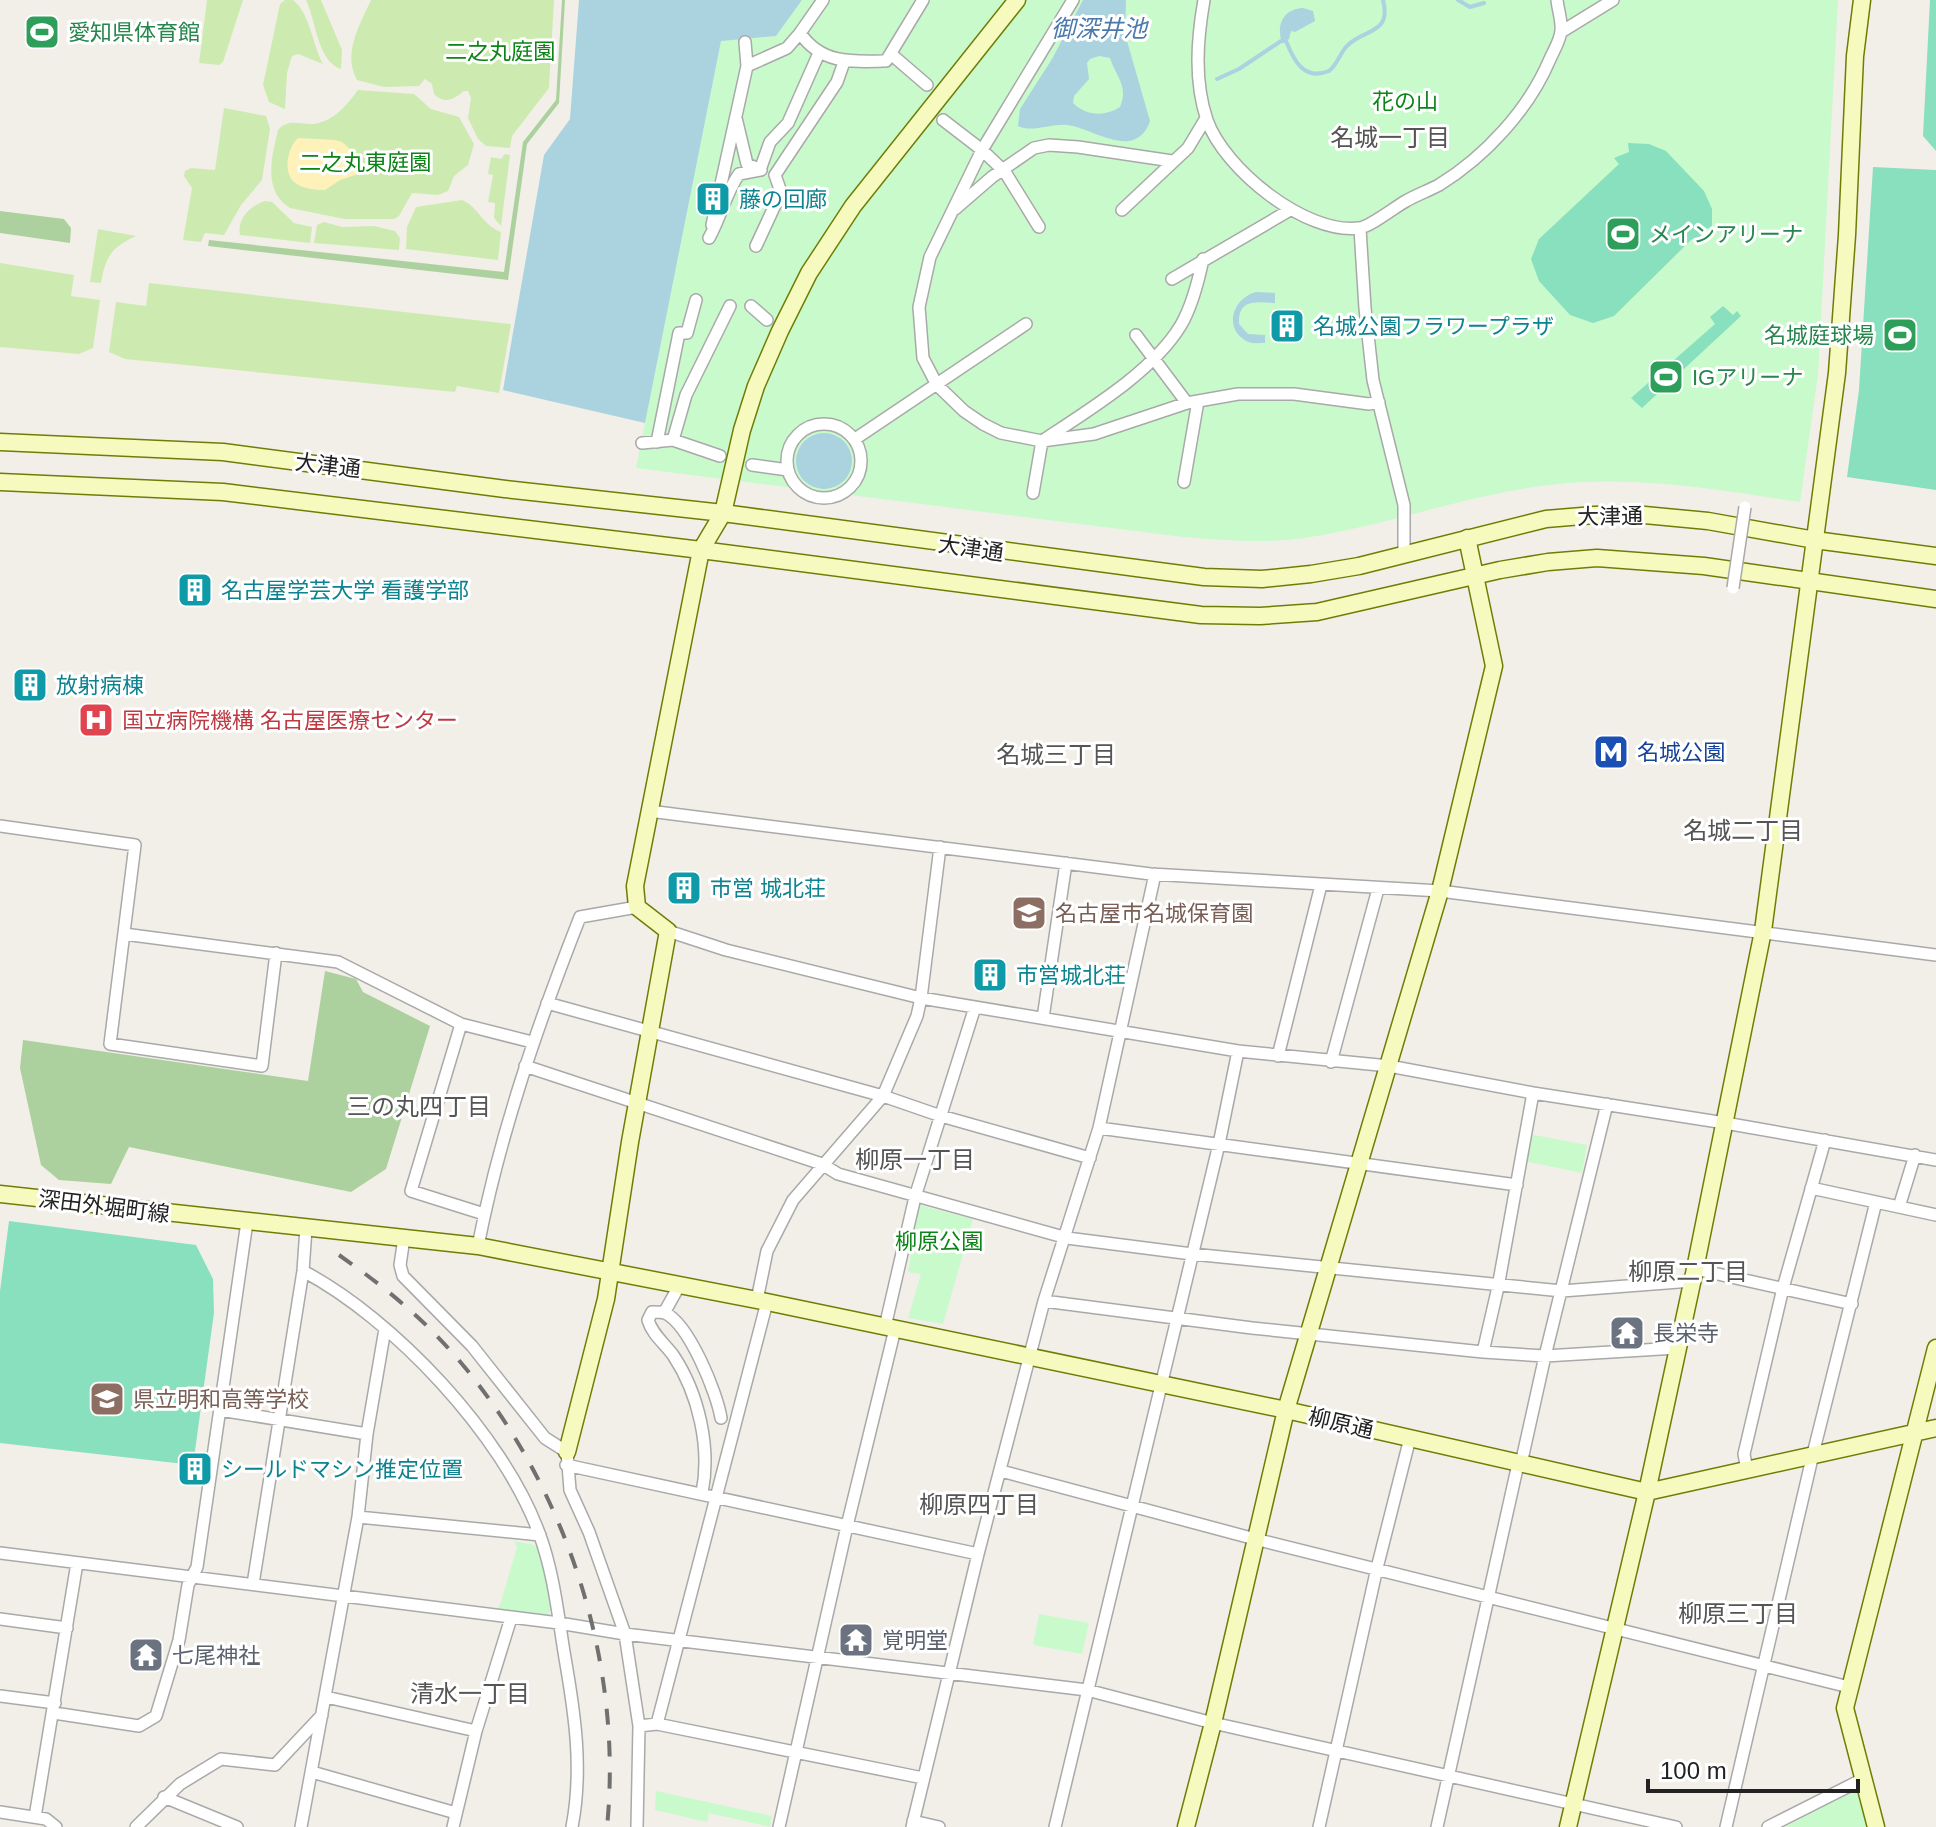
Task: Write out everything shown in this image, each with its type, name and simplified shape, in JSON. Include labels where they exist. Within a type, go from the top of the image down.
[{"type":"street","points":[[747,66],[787,48],[823,0]]},
{"type":"street","points":[[800,33],[819,53],[844,62],[886,61],[923,0]]},
{"type":"street","points":[[1017,0],[853,206],[809,273],[756,386],[742,430],[723,513],[701,550],[635,886],[637,907],[668,931],[726,950],[921,998],[1238,1051],[1389,1066],[1936,1160]]},
{"type":"street","points":[[1073,0],[982,150],[930,257],[919,307],[923,358],[937,385],[983,424],[1001,433],[1042,441],[1094,434],[1192,402],[1238,394],[1275,394],[1369,404],[1379,402]]},
{"type":"street","points":[[1204,0],[1196,71],[1206,118],[1215,135],[1243,173],[1290,210],[1331,225],[1360,229],[1413,197],[1438,186],[1480,155],[1510,122],[1541,79],[1561,32],[1557,0]]},
{"type":"street","points":[[1561,32],[1613,0]]},
{"type":"street","points":[[1568,1827],[1647,1492],[1763,931],[1843,308],[1855,56],[1862,0]]},
{"type":"street","points":[[745,42],[747,66],[709,238],[722,215],[728,190],[739,174],[760,170]]},
{"type":"street","points":[[760,170],[770,142],[788,123],[819,53]]},
{"type":"street","points":[[891,54],[927,85]]},
{"type":"street","points":[[775,175],[837,82],[844,62]]},
{"type":"street","points":[[736,117],[747,164],[775,175]]},
{"type":"street","points":[[1122,210],[1188,148],[1206,118]]},
{"type":"street","points":[[943,120],[1003,170],[1039,227]]},
{"type":"street","points":[[949,214],[978,187],[1034,148],[1049,145],[1172,161]]},
{"type":"street","points":[[756,246],[781,192],[775,175]]},
{"type":"street","points":[[1172,279],[1290,210]]},
{"type":"street","points":[[1360,229],[1365,308],[1379,402],[1404,505],[1404,554]]},
{"type":"street","points":[[1033,493],[1042,441],[1108,395],[1153,357],[1180,327],[1203,259]]},
{"type":"street","points":[[657,442],[679,333],[687,333],[696,300]]},
{"type":"street","points":[[673,440],[686,395],[730,306]]},
{"type":"street","points":[[751,306],[767,320]]},
{"type":"street","points":[[855,439],[1026,324]]},
{"type":"street","points":[[1136,335],[1192,402],[1184,482]]},
{"type":"street","points":[[846,503],[849,489],[861,470],[860,449],[855,439],[846,430],[821,423],[798,434],[787,457],[788,470],[800,489],[810,495],[832,497],[849,489]]},
{"type":"street","points":[[642,443],[673,440],[720,456]]},
{"type":"street","name":"大津通","points":[[0,442],[223,452],[505,489],[723,513],[1204,577],[1262,579],[1311,574],[1359,566],[1546,519],[1634,514],[1708,521],[1815,540],[1936,556]]},
{"type":"street","points":[[752,465],[788,470]]},
{"type":"street","name":"大津通","points":[[0,482],[223,492],[1201,615],[1260,616],[1317,612],[1500,570],[1597,558],[1704,566],[1936,599]]},
{"type":"street","points":[[1733,588],[1745,507]]},
{"type":"street","points":[[1186,1827],[1286,1410],[1440,891],[1494,666],[1467,538]]},
{"type":"street","points":[[649,811],[1155,874],[1440,891],[1936,955]]},
{"type":"street","points":[[0,826],[135,845],[110,1044],[262,1066],[276,953]]},
{"type":"street","points":[[657,1724],[737,1422],[762,1301],[767,1251],[793,1200],[883,1096],[917,1016],[940,847]]},
{"type":"street","points":[[1043,1018],[1066,863]]},
{"type":"street","points":[[939,1827],[912,1824],[1044,1301],[1067,1238],[1099,1128],[1155,874]]},
{"type":"street","points":[[1278,1056],[1321,885]]},
{"type":"street","points":[[1331,1062],[1378,889]]},
{"type":"street","points":[[478,1246],[532,1042],[580,917],[637,907]]},
{"type":"street","points":[[637,1827],[639,1726],[625,1634],[589,1532],[570,1490],[567,1458],[606,1299],[668,931]]},
{"type":"street","points":[[124,934],[338,962],[461,1024],[532,1042]]},
{"type":"street","points":[[547,1003],[883,1096],[941,1116],[1090,1158]]},
{"type":"street","points":[[779,1827],[890,1328],[915,1197],[975,1007]]},
{"type":"street","points":[[461,1024],[411,1191],[484,1214]]},
{"type":"street","points":[[1055,1827],[1219,1144],[1238,1051]]},
{"type":"street","points":[[525,1066],[822,1164],[838,1174],[1067,1238],[1498,1287],[1562,1291],[1693,1275],[1783,1288],[1852,1304]]},
{"type":"street","points":[[1483,1352],[1498,1287],[1533,1093]]},
{"type":"street","points":[[1437,1827],[1487,1596],[1607,1104]]},
{"type":"street","points":[[1099,1128],[1517,1185]]},
{"type":"street","points":[[1747,1470],[1744,1454],[1783,1288],[1825,1140]]},
{"type":"street","points":[[1899,1207],[1915,1155]]},
{"type":"street","points":[[1811,1188],[1936,1215]]},
{"type":"street","name":"深田外堀町線","points":[[0,1194],[478,1246]]},
{"type":"street","points":[[1726,1827],[1762,1665],[1876,1202]]},
{"type":"street","points":[[0,1696],[139,1726],[156,1716],[179,1640],[188,1585],[197,1567],[247,1222]]},
{"type":"street","points":[[253,1584],[303,1271],[306,1228]]},
{"type":"street","points":[[404,1238],[400,1265],[403,1276],[472,1346],[545,1438],[567,1458],[716,1497],[978,1554]]},
{"type":"street","name":"柳原通","points":[[478,1246],[762,1301],[1286,1410],[1647,1492],[1936,1428]]},
{"type":"street","points":[[303,1271],[325,1282],[385,1329],[440,1381],[474,1423],[523,1497],[548,1560],[577,1727],[578,1795],[572,1827]]},
{"type":"street","points":[[664,1313],[679,1286]]},
{"type":"street","points":[[1044,1301],[1483,1352],[1545,1356],[1677,1348]]},
{"type":"street","points":[[702,1493],[706,1462],[701,1425],[685,1377],[674,1356],[651,1329],[648,1320],[652,1312],[664,1313],[675,1322],[693,1346],[710,1380],[721,1418]]},
{"type":"street","points":[[301,1827],[358,1517],[367,1434],[385,1329]]},
{"type":"street","points":[[1876,1827],[1845,1708],[1936,1348]]},
{"type":"street","points":[[220,1410],[367,1434]]},
{"type":"street","points":[[701,1425],[721,1418],[737,1422]]},
{"type":"street","points":[[1319,1827],[1377,1568],[1410,1438]]},
{"type":"street","points":[[1001,1471],[1255,1539],[1849,1687]]},
{"type":"street","points":[[358,1517],[540,1535]]},
{"type":"street","points":[[0,1553],[1087,1690],[1213,1723],[1676,1827]]},
{"type":"street","points":[[35,1817],[77,1563]]},
{"type":"street","points":[[453,1827],[476,1731],[511,1618]]},
{"type":"street","points":[[0,1619],[67,1628]]},
{"type":"street","points":[[326,1697],[476,1731]]},
{"type":"street","points":[[136,1827],[180,1784],[221,1759],[275,1765],[323,1714]]},
{"type":"street","points":[[639,1726],[657,1724],[923,1778]]},
{"type":"street","points":[[312,1772],[456,1813]]},
{"type":"street","points":[[1768,1827],[1863,1779]]},
{"type":"street","points":[[164,1797],[237,1827]]},
{"type":"street","points":[[0,1812],[46,1819],[56,1827]]},
{"type":"green space","points":[[207,0],[243,0],[223,62],[219,65],[199,63]]},
{"type":"green space","points":[[293,0],[304,14],[323,64],[298,54],[292,56],[287,73],[285,109],[269,102],[263,85],[280,4]]},
{"type":"green space","points":[[306,0],[321,0],[342,50],[341,69],[333,65],[322,49]]},
{"type":"green space","name":"二之丸庭園","points":[[371,0],[554,0],[549,88],[512,136],[510,148],[486,146],[478,139],[468,118],[471,98],[468,91],[446,100],[434,94],[432,84],[425,79],[419,86],[384,87],[357,80],[351,60],[352,50]]},
{"type":"green space","points":[[562,0],[565,0],[559,103],[527,144],[508,280],[208,246],[209,240],[504,272],[523,142],[556,100]]},
{"type":"green space","name":"花の山","points":[[802,0],[1838,0],[1818,375],[1800,502],[1639,482],[1575,483],[1481,497],[1334,533],[1289,540],[1244,541],[1183,537],[636,468],[721,40],[776,36]]},
{"type":"green space","points":[[1930,0],[1936,0],[1936,151],[1923,136]]},
{"type":"green space","name":"二之丸東庭園","points":[[358,90],[414,94],[431,109],[459,117],[474,144],[468,165],[454,176],[448,191],[438,195],[412,193],[399,216],[394,219],[345,219],[290,208],[281,201],[272,183],[278,130],[290,123],[313,124],[327,120],[344,107]]},
{"type":"green space","points":[[224,108],[266,116],[270,129],[262,180],[241,205],[224,235],[205,233],[201,242],[183,240],[192,188],[184,176],[185,171],[191,168],[215,170]]},
{"type":"green space","name":"メインアリーナ","points":[[1628,143],[1649,144],[1666,151],[1704,191],[1712,209],[1712,229],[1704,228],[1698,244],[1692,239],[1614,316],[1593,323],[1570,315],[1539,281],[1531,259],[1539,239],[1619,164],[1614,158],[1629,152]]},
{"type":"green space","points":[[505,154],[510,155],[501,226],[494,218],[495,203],[488,202],[493,175],[488,174],[491,157],[501,159]]},
{"type":"green space","name":"名城庭球場","points":[[1873,167],[1936,170],[1936,490],[1847,477],[1859,390]]},
{"type":"green space","points":[[462,200],[501,232],[498,260],[406,249],[407,227],[416,207]]},
{"type":"green space","points":[[265,201],[272,202],[294,223],[312,227],[310,243],[240,235],[246,214]]},
{"type":"green space","points":[[0,211],[64,219],[71,228],[70,243],[0,233]]},
{"type":"green space","points":[[324,222],[342,227],[374,226],[395,231],[400,238],[399,250],[314,243],[317,225]]},
{"type":"green space","points":[[98,229],[136,236],[112,253],[105,265],[101,283],[90,282]]},
{"type":"green space","points":[[0,263],[74,275],[71,296],[100,300],[93,348],[79,354],[0,347]]},
{"type":"green space","points":[[149,283],[511,324],[499,393],[457,386],[455,392],[125,359],[109,352],[116,302],[146,306]]},
{"type":"green space","name":"IGアリーナ","points":[[1723,306],[1733,315],[1737,311],[1741,316],[1642,408],[1631,398],[1715,324],[1710,317]]},
{"type":"green space","points":[[325,971],[356,979],[363,992],[430,1026],[386,1169],[351,1192],[129,1147],[111,1184],[59,1180],[41,1165],[20,1068],[23,1040],[308,1081]]},
{"type":"green space","points":[[1529,1134],[1587,1145],[1582,1173],[1524,1161]]},
{"type":"green space","name":"柳原公園","points":[[919,1205],[973,1219],[943,1324],[908,1318],[921,1274],[908,1272]]},
{"type":"green space","name":"県立明和高等学校","points":[[9,1221],[196,1245],[213,1279],[214,1313],[193,1465],[0,1443],[0,1291]]},
{"type":"green space","points":[[514,1541],[534,1545],[540,1550],[552,1607],[548,1615],[496,1610],[517,1547]]},
{"type":"green space","points":[[1039,1614],[1089,1623],[1082,1654],[1033,1645]]},
{"type":"green space","points":[[1858,1788],[1867,1827],[1785,1827]]},
{"type":"green space","points":[[656,1791],[772,1816],[770,1827],[709,1813],[707,1822],[655,1810]]},
{"type":"sand","points":[[298,138],[342,142],[351,150],[353,160],[360,168],[358,174],[340,180],[325,190],[296,184],[288,171],[288,159]]},
{"type":"water","points":[[579,0],[802,0],[776,36],[721,41],[645,423],[503,390],[544,155],[570,119]]},
{"type":"water","name":"御深井池","points":[[1083,0],[1126,0],[1125,34],[1150,121],[1145,131],[1133,140],[1121,141],[1068,125],[1029,129],[1018,126],[1020,109],[1052,59]],"holes":[[[1099,56],[1110,58],[1122,87],[1120,107],[1102,114],[1084,111],[1073,103],[1074,96],[1089,79],[1087,63]]]},
{"type":"water","points":[[1303,8],[1313,11],[1315,21],[1295,32],[1291,31],[1289,39],[1282,43],[1280,30],[1283,19],[1290,11]]},
{"type":"water","points":[[1256,292],[1275,293],[1275,303],[1245,306],[1239,316],[1239,324],[1248,334],[1265,335],[1265,343],[1246,341],[1235,329],[1233,321],[1242,300]]},
{"type":"water","points":[[824,433],[844,441],[852,461],[844,481],[824,489],[804,481],[796,461],[804,441]]},
{"type":"waterway","points":[[1217,79],[1239,69],[1281,41],[1286,41],[1297,62],[1307,71],[1329,71],[1348,45],[1380,25],[1385,11],[1383,0]]},
{"type":"waterway","points":[[1458,0],[1470,7],[1484,3]]},
{"type":"railway","points":[[339,1255],[397,1299],[449,1349],[489,1399],[524,1454],[554,1511],[577,1572],[595,1635],[606,1699],[610,1763],[607,1827]]},
{"type":"place","name":"愛知県体育館","points":[[42,32]]},
{"type":"place","name":"藤の回廊","points":[[713,199]]},
{"type":"place","name":"メインアリーナ","points":[[1623,234]]},
{"type":"place","name":"名城公園フラワープラザ","points":[[1287,326]]},
{"type":"place","name":"名城庭球場","points":[[1900,335]]},
{"type":"place","name":"IGアリーナ","points":[[1666,377]]},
{"type":"place","name":"名古屋学芸大学 看護学部","points":[[195,590]]},
{"type":"place","name":"放射病棟","points":[[30,685]]},
{"type":"place","name":"国立病院機構 名古屋医療センター","points":[[96,720]]},
{"type":"place","name":"名城公園","points":[[1611,752]]},
{"type":"place","name":"市営 城北荘","points":[[684,888]]},
{"type":"place","name":"名古屋市名城保育園","points":[[1029,913]]},
{"type":"place","name":"市営城北荘","points":[[990,975]]},
{"type":"place","name":"長栄寺","points":[[1627,1333]]},
{"type":"place","name":"県立明和高等学校","points":[[107,1399]]},
{"type":"place","name":"シールドマシン推定位置","points":[[195,1469]]},
{"type":"place","name":"覚明堂","points":[[856,1640]]},
{"type":"place","name":"七尾神社","points":[[146,1655]]},
{"type":"district","name":"名城一丁目","points":[[1390,138]]},
{"type":"district","name":"名城三丁目","points":[[1056,755]]},
{"type":"district","name":"名城二丁目","points":[[1743,831]]},
{"type":"district","name":"三の丸四丁目","points":[[419,1107]]},
{"type":"district","name":"柳原一丁目","points":[[915,1160]]},
{"type":"district","name":"柳原二丁目","points":[[1688,1272]]},
{"type":"district","name":"柳原四丁目","points":[[979,1505]]},
{"type":"district","name":"柳原三丁目","points":[[1738,1614]]},
{"type":"district","name":"清水一丁目","points":[[470,1694]]}]
